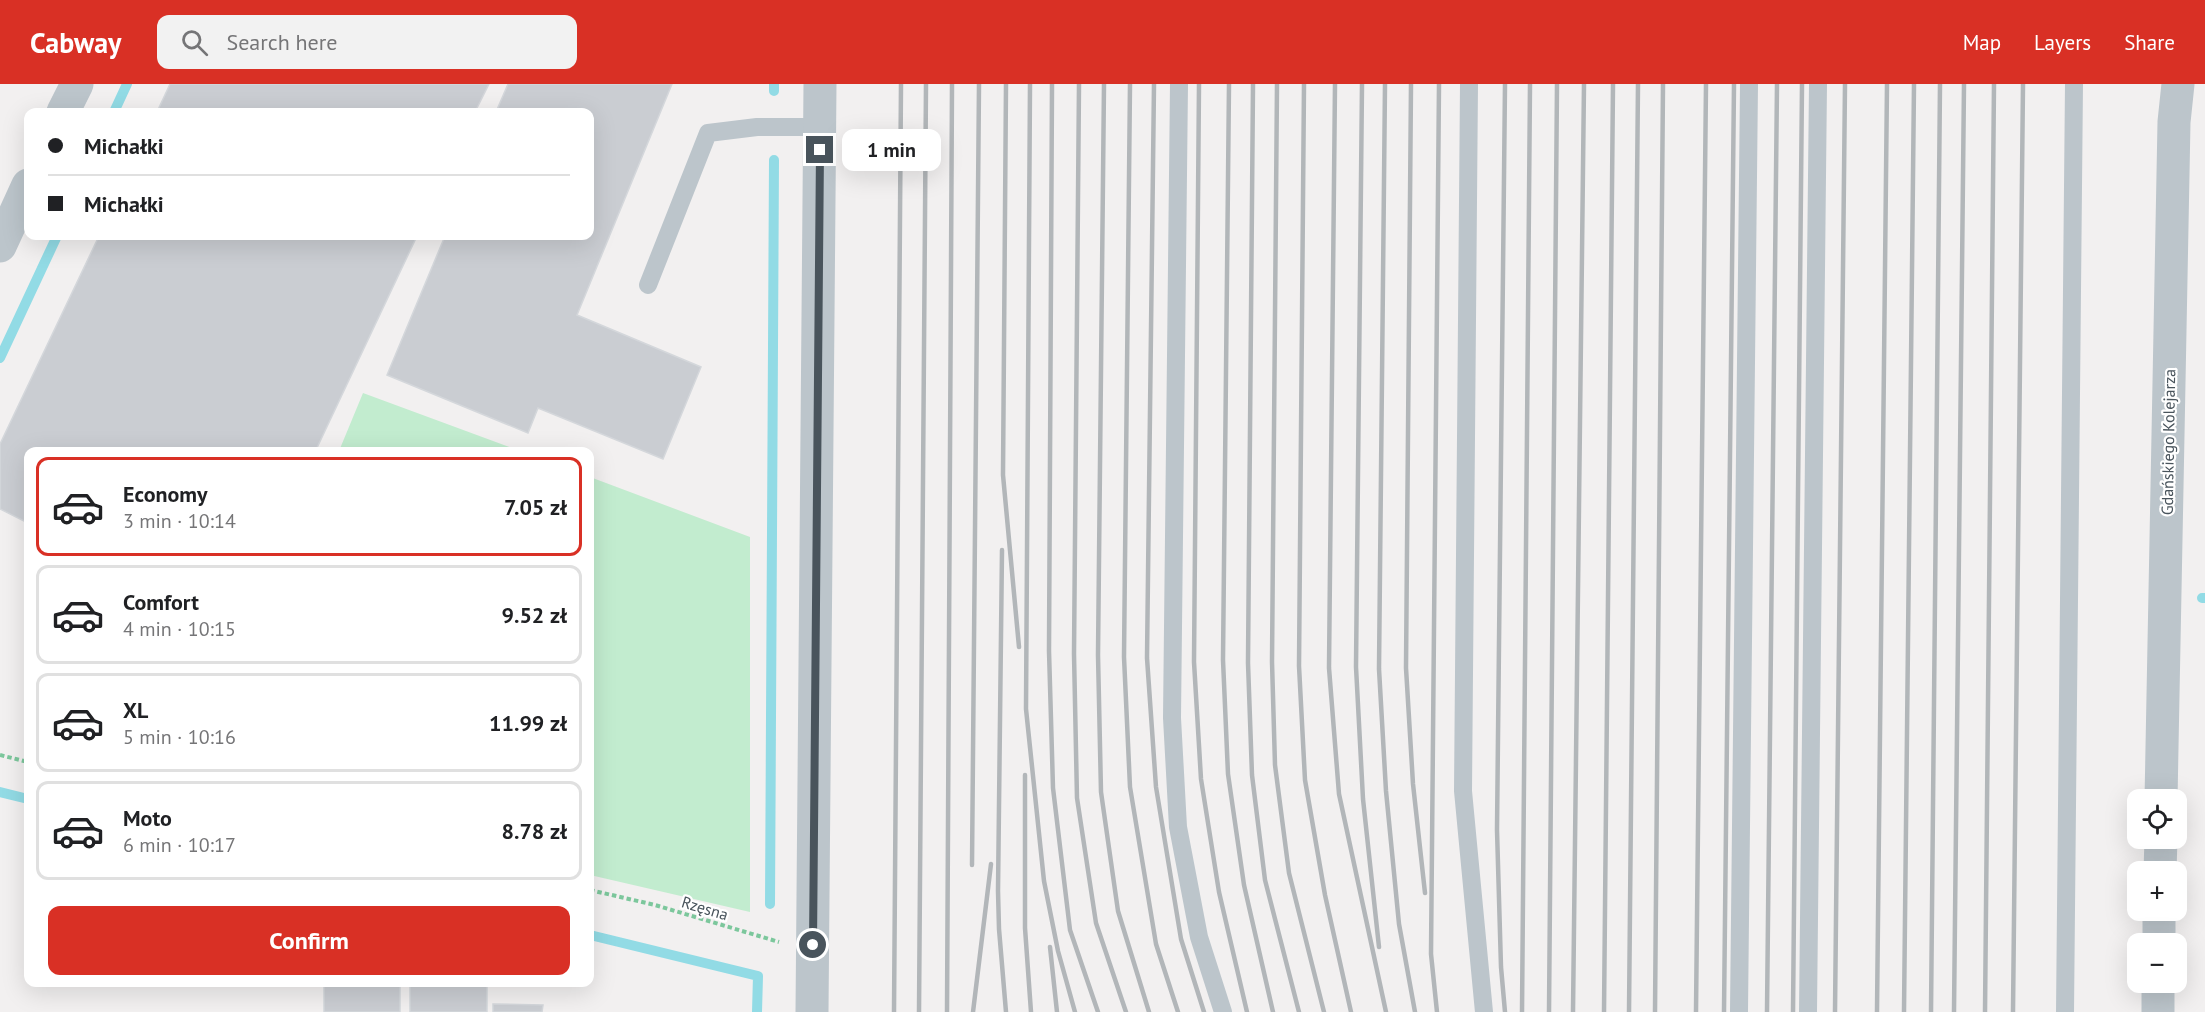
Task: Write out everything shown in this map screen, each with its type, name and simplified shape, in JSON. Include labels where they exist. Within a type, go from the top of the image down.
[{"type":"street","points":[[65,108],[76,84]]},
{"type":"street","points":[[812,1012],[820,84]]},
{"type":"street","name":"Gdańskiego Kolejarza","points":[[2162,789],[2174,122],[2178,84]]},
{"type":"street","points":[[0,246],[24,194]]},
{"type":"street","points":[[2158,993],[2158,1012]]},
{"type":"lane","points":[[1179,84],[1172,718],[1178,827],[1198,937],[1223,1012]]},
{"type":"lane","points":[[1469,84],[1463,791],[1484,1012]]},
{"type":"lane","points":[[1739,1012],[1749,84]]},
{"type":"lane","points":[[1808,1012],[1818,84]]},
{"type":"lane","points":[[2065,1012],[2074,84]]},
{"type":"lane","points":[[648,285],[708,133],[757,127],[820,127]]},
{"type":"path","points":[[0,756],[24,761]]},
{"type":"path","name":"Rzęsna","points":[[594,891],[656,905],[774,942],[813,945]]},
{"type":"green space","points":[[363,393],[509,447],[341,447]]},
{"type":"green space","points":[[594,478],[750,537],[750,912],[594,876]]},
{"type":"building","points":[[170,84],[489,84],[477,108],[159,108]]},
{"type":"building","points":[[508,84],[672,84],[577,315],[701,367],[663,459],[538,408],[528,433],[387,375],[443,240],[594,240],[594,108],[498,108]]},
{"type":"building","points":[[97,240],[415,240],[317,447],[24,447],[24,521],[0,509],[0,444]]},
{"type":"building","points":[[324,987],[400,987],[400,1012],[324,1012]]},
{"type":"building","points":[[410,987],[487,987],[487,1012],[410,1012]]},
{"type":"building","points":[[493,1004],[543,1005],[542,1012],[493,1012]]},
{"type":"waterway","points":[[116,108],[127,84]]},
{"type":"waterway","points":[[774,84],[774,91]]},
{"type":"waterway","points":[[770,904],[774,160]]},
{"type":"waterway","points":[[0,358],[55,240]]},
{"type":"waterway","points":[[0,792],[24,798]]},
{"type":"waterway","points":[[594,936],[758,976],[757,1012]]},
{"type":"railway","points":[[894,1012],[901,84]]},
{"type":"railway","points":[[919,1012],[926,84]]},
{"type":"railway","points":[[947,1012],[952,84]]},
{"type":"railway","points":[[972,865],[979,84]]},
{"type":"railway","points":[[1006,84],[1003,475],[1019,647]]},
{"type":"railway","points":[[1030,84],[1026,709],[1044,881],[1058,951],[1075,1012]]},
{"type":"railway","points":[[1052,84],[1049,651],[1053,788],[1070,930],[1098,1012]]},
{"type":"railway","points":[[1079,84],[1074,654],[1077,798],[1096,923],[1126,1012]]},
{"type":"railway","points":[[1104,84],[1098,655],[1101,792],[1118,911],[1149,1012]]},
{"type":"railway","points":[[1130,84],[1124,657],[1130,787],[1156,944],[1178,1012]]},
{"type":"railway","points":[[1154,84],[1147,658],[1156,787],[1181,939],[1204,1012]]},
{"type":"railway","points":[[1199,84],[1194,662],[1201,779],[1219,892],[1247,1012]]},
{"type":"railway","points":[[1229,84],[1223,660],[1228,774],[1244,885],[1273,1012]]},
{"type":"railway","points":[[1253,84],[1248,663],[1252,775],[1265,880],[1299,1012]]},
{"type":"railway","points":[[1277,84],[1272,662],[1275,765],[1289,873],[1324,1012]]},
{"type":"railway","points":[[1304,84],[1299,666],[1305,780],[1325,895],[1351,1012]]},
{"type":"railway","points":[[1335,84],[1329,668],[1339,794],[1386,1012]]},
{"type":"railway","points":[[1362,84],[1356,667],[1363,799],[1379,947]]},
{"type":"railway","points":[[1385,84],[1379,669],[1386,791],[1399,924],[1415,1012]]},
{"type":"railway","points":[[1411,84],[1406,668],[1413,784],[1425,893]]},
{"type":"railway","points":[[1437,1012],[1431,954],[1439,84]]},
{"type":"railway","points":[[1505,84],[1497,830],[1501,967],[1505,1012]]},
{"type":"railway","points":[[1522,1012],[1530,84]]},
{"type":"railway","points":[[1549,1012],[1557,84]]},
{"type":"railway","points":[[1573,1012],[1584,84]]},
{"type":"railway","points":[[1604,1012],[1613,84]]},
{"type":"railway","points":[[1629,1012],[1638,84]]},
{"type":"railway","points":[[1655,1012],[1663,84]]},
{"type":"railway","points":[[1696,1012],[1706,84]]},
{"type":"railway","points":[[1724,1012],[1734,84]]},
{"type":"railway","points":[[1767,1012],[1777,84]]},
{"type":"railway","points":[[1793,1012],[1802,84]]},
{"type":"railway","points":[[1835,1012],[1845,84]]},
{"type":"railway","points":[[1877,1012],[1887,84]]},
{"type":"railway","points":[[1904,1012],[1914,84]]},
{"type":"railway","points":[[1931,1012],[1940,84]]},
{"type":"railway","points":[[1954,1012],[1964,84]]},
{"type":"railway","points":[[1985,1012],[1994,84]]},
{"type":"railway","points":[[2013,1012],[2023,84]]},
{"type":"railway","points":[[1002,550],[998,891],[1006,1012]]},
{"type":"railway","points":[[1025,775],[1025,928],[1031,1012]]},
{"type":"railway","points":[[973,1012],[991,864]]},
{"type":"railway","points":[[1050,947],[1057,1012]]},
{"type":"route","points":[[813,945],[820,150]]}]
